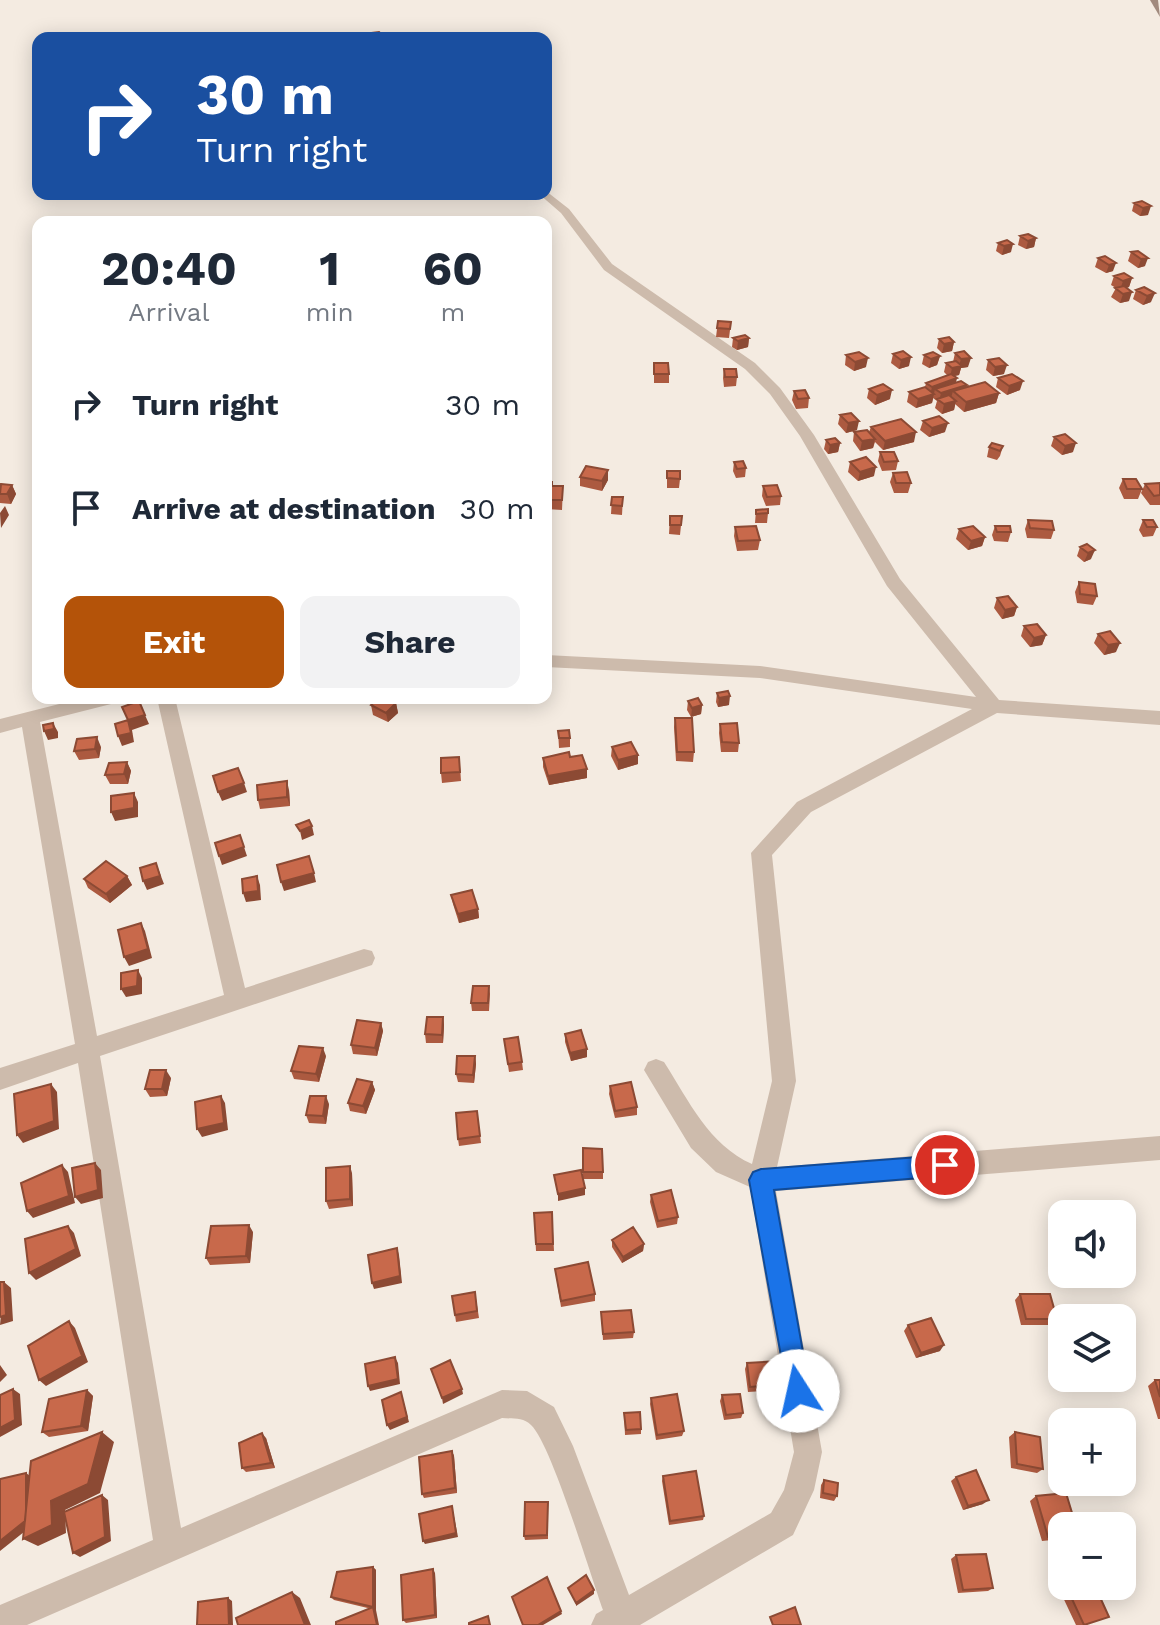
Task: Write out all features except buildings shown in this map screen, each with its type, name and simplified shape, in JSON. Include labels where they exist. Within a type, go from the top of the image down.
[{"type":"street","points":[[1154,0],[1160,14]]},
{"type":"street","points":[[552,200],[565,211],[608,267],[750,366],[775,391],[807,435],[893,582],[994,706]]},
{"type":"street","points":[[552,661],[760,672],[994,706],[1160,718]]},
{"type":"street","points":[[0,726],[85,704]]},
{"type":"street","points":[[167,704],[237,1001]]},
{"type":"street","points":[[0,1621],[502,1404],[527,1405],[544,1417],[559,1446],[618,1623],[782,1524],[799,1496],[808,1452],[761,1180],[784,1081],[761,853],[804,807],[994,706]]},
{"type":"street","points":[[30,718],[169,1548]]},
{"type":"street","points":[[0,1079],[364,958]]},
{"type":"street","points":[[656,1070],[700,1140],[725,1164],[761,1180],[1160,1148]]},
{"type":"route","points":[[798,1391],[761,1180],[945,1165]]}]
